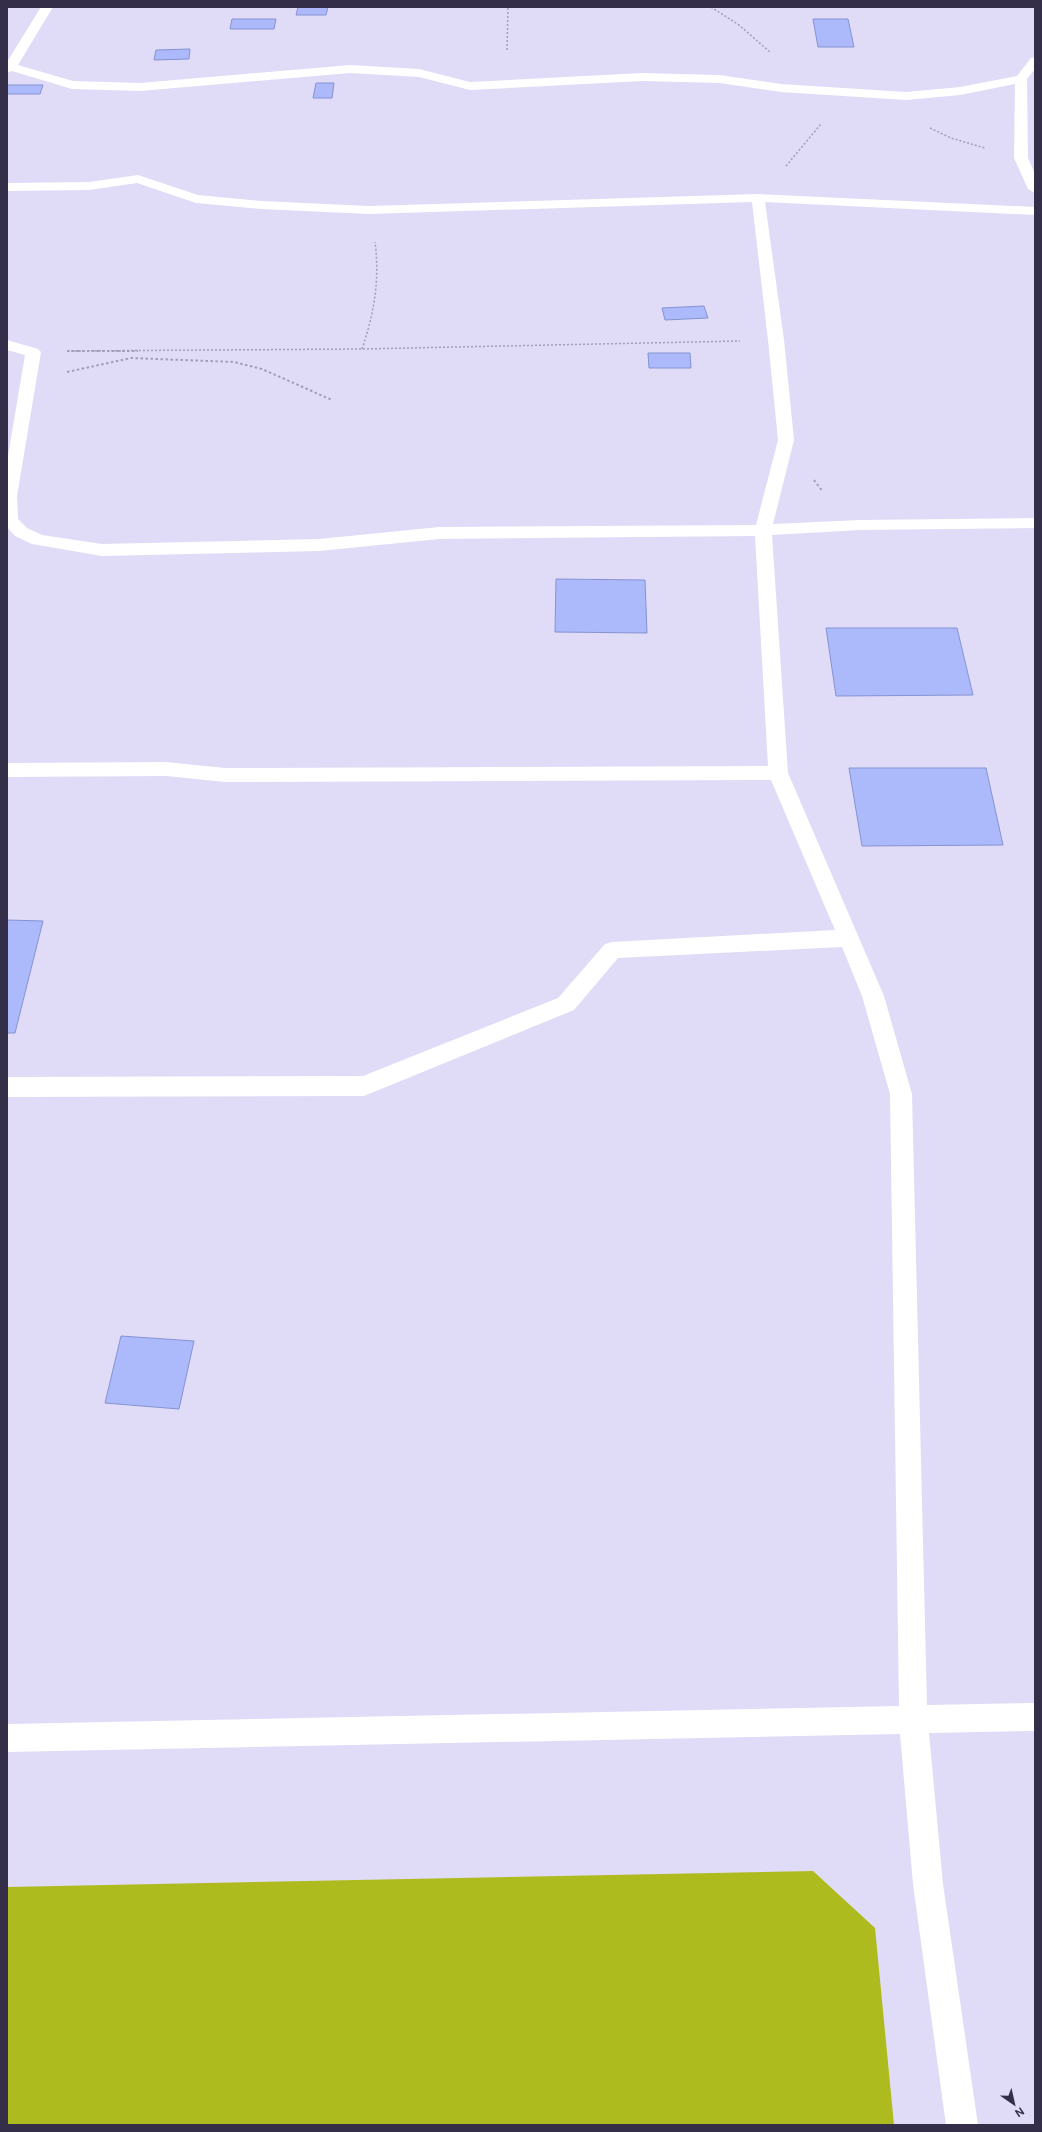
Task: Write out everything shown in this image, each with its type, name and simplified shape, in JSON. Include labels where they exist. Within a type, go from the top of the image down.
[{"type":"street","points":[[47,7],[8,67],[72,85],[140,87],[312,74],[350,69],[419,73],[470,86],[642,77],[719,79],[781,88],[906,96],[960,91],[1021,79]]},
{"type":"street","points":[[1035,61],[1021,79],[1021,158],[1035,189]]},
{"type":"street","points":[[7,187],[89,186],[138,179],[196,199],[261,205],[369,210],[758,198],[1035,211]]},
{"type":"street","points":[[758,198],[776,340],[786,440],[763,530],[778,773],[873,996],[901,1094],[913,1719],[928,1884],[962,2125]]},
{"type":"street","points":[[7,345],[33,352],[31,372],[27,386],[8,496],[10,520],[22,532],[38,540],[102,550],[319,545],[439,533],[763,530],[860,525],[1035,523]]},
{"type":"street","points":[[7,770],[166,769],[241,775],[778,773]]},
{"type":"street","points":[[7,1087],[364,1086],[566,1004],[612,950],[848,938]]},
{"type":"street","points":[[7,1738],[1035,1717]]},
{"type":"path","points":[[506,85],[508,7]]},
{"type":"path","points":[[758,198],[823,122]]},
{"type":"path","points":[[362,349],[370,326],[378,261],[369,210]]},
{"type":"path","points":[[33,352],[362,349],[776,340]]},
{"type":"path","points":[[27,386],[76,369],[131,358],[191,360],[234,362],[262,369],[332,400]]},
{"type":"green space","points":[[813,1871],[875,1928],[894,2125],[7,2125],[7,1887]]},
{"type":"building","points":[[298,7],[328,7],[326,15],[296,15]]},
{"type":"building","points":[[232,19],[276,19],[274,29],[230,29]]},
{"type":"building","points":[[813,19],[848,19],[854,47],[818,47]]},
{"type":"building","points":[[190,49],[189,59],[154,60],[156,50]]},
{"type":"building","points":[[316,83],[334,83],[332,98],[313,98]]},
{"type":"building","points":[[7,85],[43,85],[40,94],[7,94]]},
{"type":"building","points":[[704,306],[708,318],[665,320],[662,308]]},
{"type":"building","points":[[648,353],[690,353],[691,368],[649,368]]},
{"type":"building","points":[[556,579],[645,580],[647,633],[555,632]]},
{"type":"building","points":[[826,628],[957,628],[973,695],[836,696]]},
{"type":"building","points":[[849,768],[986,768],[1003,845],[862,846]]},
{"type":"building","points":[[7,920],[43,921],[15,1033],[7,1033]]},
{"type":"building","points":[[121,1336],[194,1341],[179,1409],[105,1403]]}]
